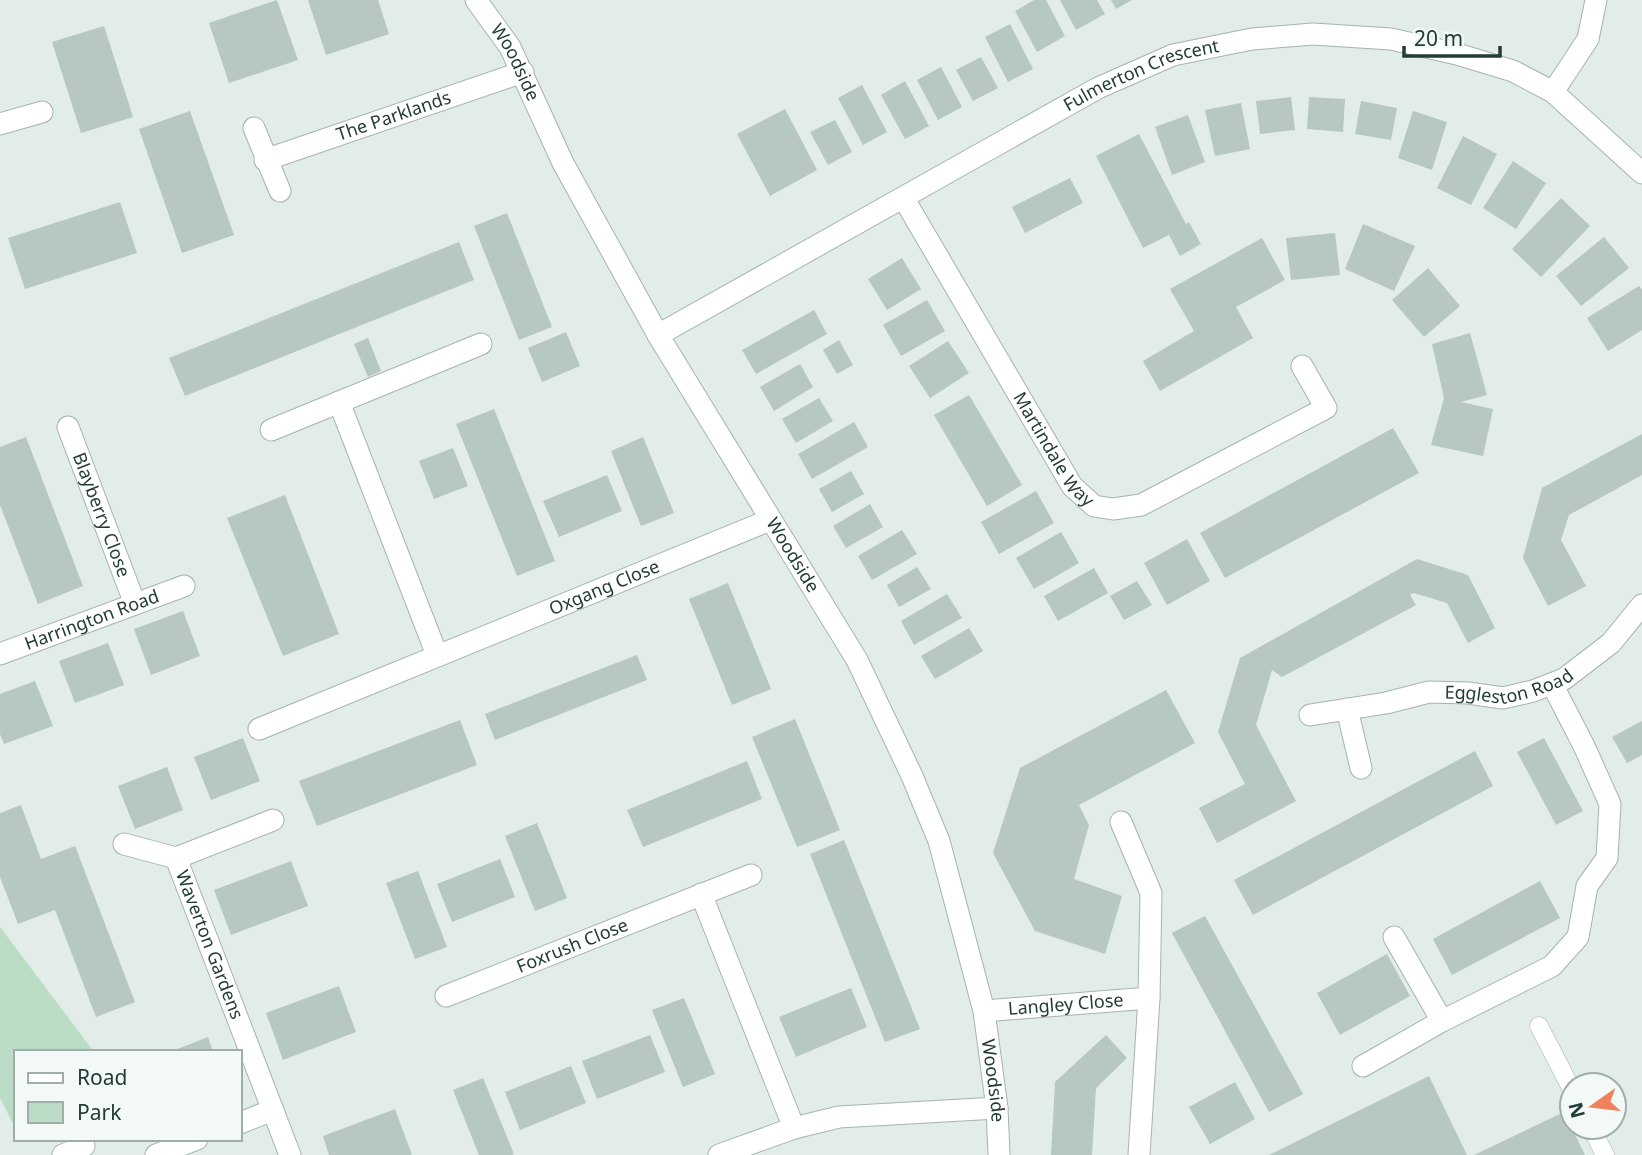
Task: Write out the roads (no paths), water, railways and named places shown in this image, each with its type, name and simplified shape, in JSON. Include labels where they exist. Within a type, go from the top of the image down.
[{"type":"street","name":"Woodside","points":[[476,0],[510,47],[563,163],[658,335],[857,660],[912,776],[939,841],[984,1011],[997,1108],[999,1155]]},
{"type":"street","points":[[1553,92],[1588,39],[1596,0]]},
{"type":"street","name":"Fulmerton Crescent","points":[[658,335],[1098,88],[1173,55],[1252,39],[1313,34],[1391,39],[1457,54],[1513,71],[1553,92],[1642,173]]},
{"type":"street","name":"The Parklands","points":[[265,160],[523,72]]},
{"type":"street","points":[[0,124],[42,112]]},
{"type":"street","points":[[254,128],[280,191]]},
{"type":"street","name":"Martindale Way","points":[[904,199],[1072,486],[1094,506],[1112,509],[1141,505],[1326,408],[1302,366]]},
{"type":"street","points":[[271,430],[481,344]]},
{"type":"street","points":[[339,402],[438,655]]},
{"type":"street","name":"Blayberry Close","points":[[68,428],[135,604]]},
{"type":"street","name":"Oxgang Close","points":[[259,729],[770,520]]},
{"type":"street","name":"Harrington Road","points":[[0,654],[184,586]]},
{"type":"street","name":"Eggleston Road","points":[[1310,715],[1387,703],[1429,692],[1468,693],[1503,698],[1552,684],[1564,679],[1611,643],[1642,605]]},
{"type":"street","points":[[1363,1066],[1442,1021],[1552,966],[1578,937],[1587,886],[1607,858],[1610,804],[1552,684]]},
{"type":"street","points":[[1347,709],[1362,768]]},
{"type":"street","name":"Waverton Gardens","points":[[124,844],[176,858],[273,820]]},
{"type":"street","name":"Langley Close","points":[[1121,822],[1151,893],[1149,998],[1139,1155]]},
{"type":"street","name":"Waverton Gardens","points":[[176,858],[290,1155]]},
{"type":"street","name":"Foxrush Close","points":[[446,996],[751,875]]},
{"type":"street","points":[[701,894],[794,1128]]},
{"type":"street","points":[[1394,937],[1442,1021]]},
{"type":"street","name":"Langley Close","points":[[984,1011],[1149,998]]},
{"type":"street","points":[[719,1155],[794,1128],[839,1116],[997,1108]]},
{"type":"street","points":[[242,1122],[273,1110]]},
{"type":"street","points":[[156,1155],[192,1141]]},
{"type":"street","points":[[63,1155],[84,1147]]},
{"type":"lane","points":[[1539,1026],[1562,1071]]}]
